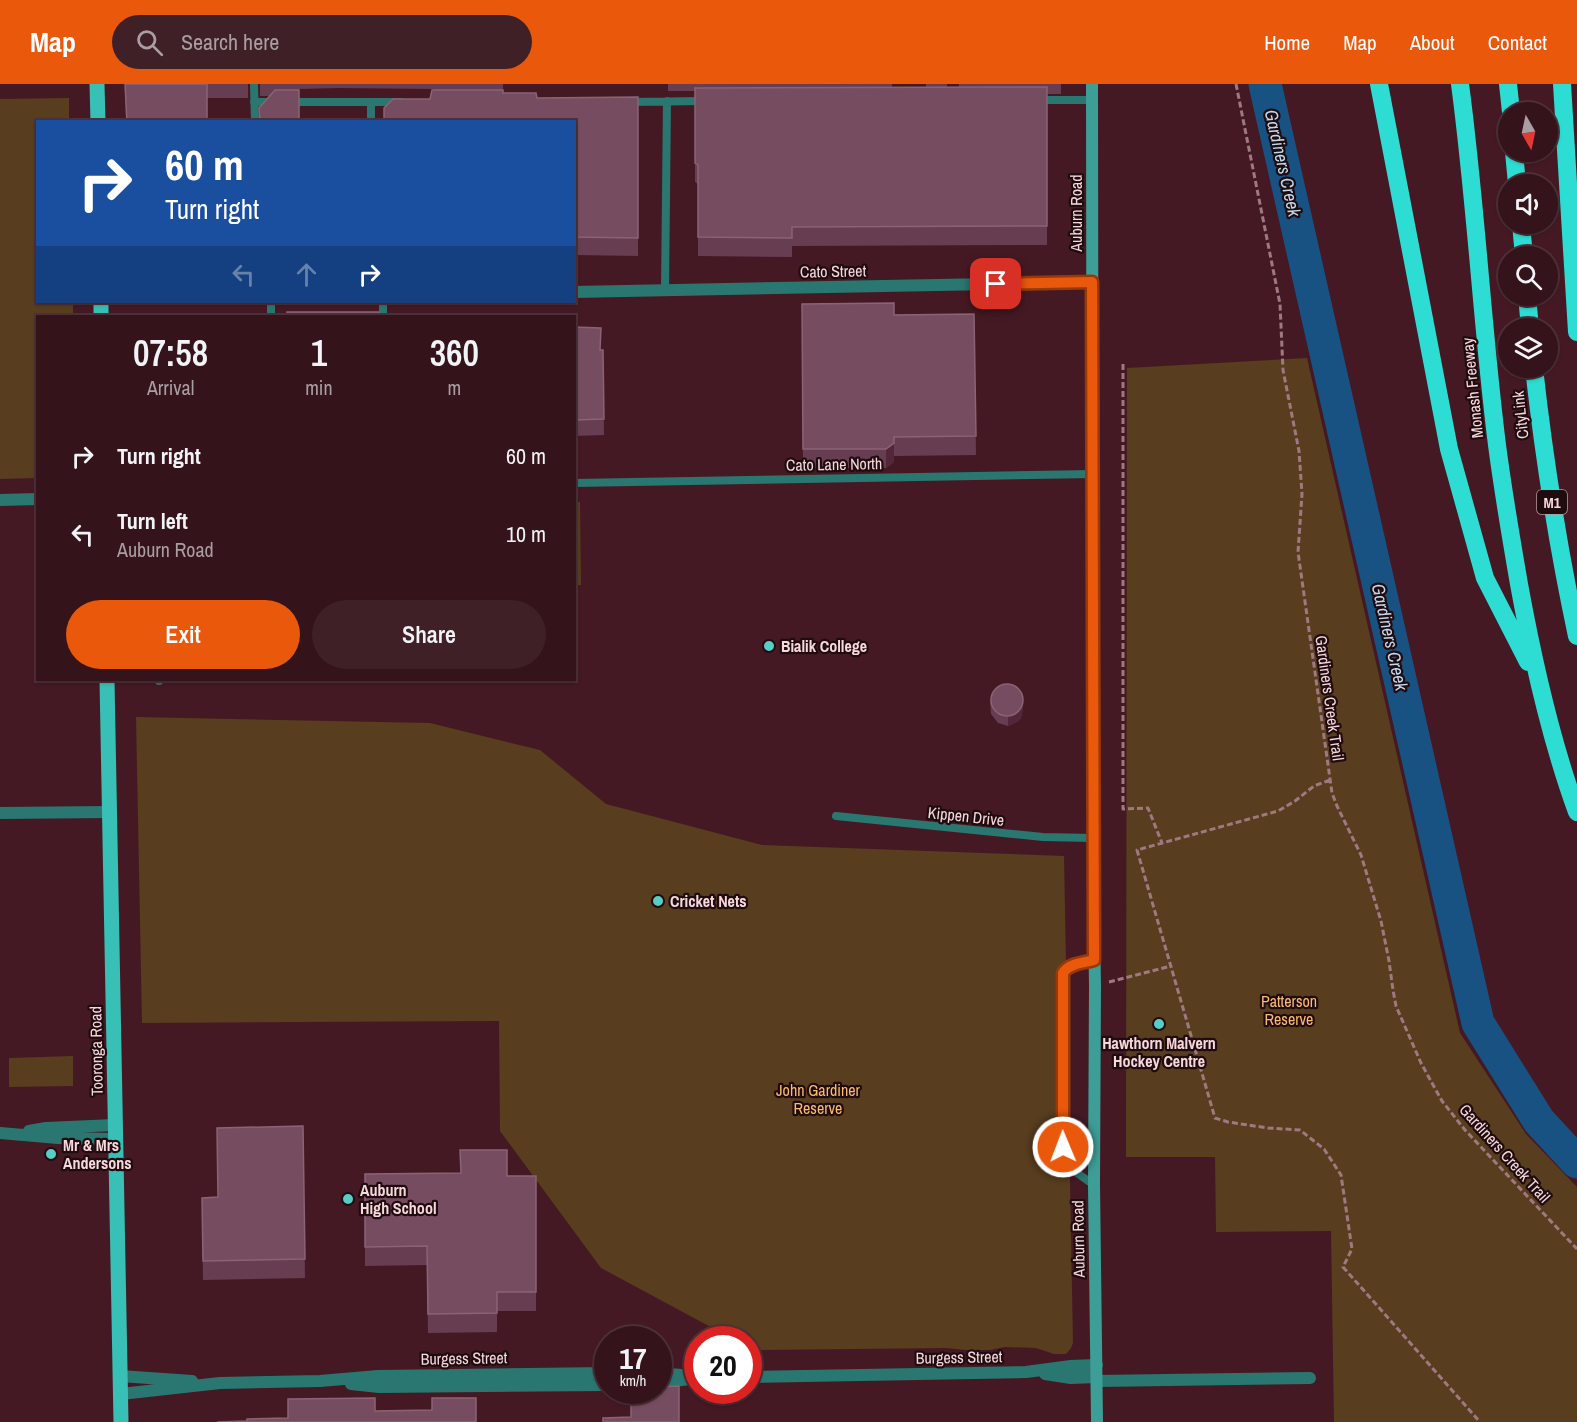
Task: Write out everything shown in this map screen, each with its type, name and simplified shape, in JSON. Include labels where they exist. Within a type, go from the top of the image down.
[{"type":"highway","points":[[1379,84],[1449,449],[1485,578],[1540,685],[1577,812]]},
{"type":"highway","name":"Monash Freeway","points":[[1460,84],[1497,445],[1522,599],[1540,685]]},
{"type":"highway","points":[[1508,84],[1510,102]]},
{"type":"highway","points":[[1562,84],[1577,332]]},
{"type":"highway","name":"CityLink","points":[[1535,378],[1554,519],[1577,636]]},
{"type":"main road","points":[[97,84],[98,120]]},
{"type":"main road","name":"Auburn Road","points":[[1092,84],[1094,1185],[1098,1422]]},
{"type":"main road","name":"Tooronga Road","points":[[107,681],[121,1422]]},
{"type":"street","name":"Cato Street","points":[[576,292],[1092,282]]},
{"type":"street","points":[[0,500],[36,499]]},
{"type":"street","points":[[0,813],[110,812]]},
{"type":"street","points":[[6,1133],[58,1138],[116,1132]]},
{"type":"street","name":"Burgess Street","points":[[762,1377],[1026,1372],[1071,1378],[1097,1374],[1310,1378]]},
{"type":"street","name":"Burgess Street","points":[[120,1376],[220,1383],[320,1382],[378,1376],[594,1373]]},
{"type":"street","name":"Burgess Street","points":[[320,1382],[379,1387],[594,1384]]},
{"type":"street","name":"Burgess Street","points":[[121,1394],[220,1383]]},
{"type":"lane","points":[[254,84],[255,120]]},
{"type":"lane","points":[[1031,100],[1092,100]]},
{"type":"lane","points":[[665,290],[667,101]]},
{"type":"lane","points":[[624,102],[715,101]]},
{"type":"lane","points":[[255,102],[404,102]]},
{"type":"lane","points":[[371,102],[371,120]]},
{"type":"lane","name":"Cato Lane North","points":[[576,483],[1093,474]]},
{"type":"lane","name":"Kippen Drive","points":[[836,816],[1043,837],[1093,838]]},
{"type":"lane","points":[[1094,960],[1065,969],[1063,982],[1064,1156],[1070,1168],[1094,1185]]},
{"type":"path","name":"Gardiners Creek Trail","points":[[1236,84],[1280,304],[1283,370],[1299,451],[1302,494],[1298,552],[1330,780],[1337,806],[1361,855],[1381,921],[1396,1006],[1421,1063],[1442,1101],[1465,1130],[1577,1249]]},
{"type":"path","points":[[1123,364],[1124,808],[1148,808],[1162,843]]},
{"type":"path","points":[[1330,780],[1314,786],[1278,811],[1137,850],[1215,1118],[1268,1128],[1300,1130],[1324,1149],[1341,1175],[1352,1249],[1343,1267],[1480,1422]]},
{"type":"path","points":[[1118,980],[1171,966]]},
{"type":"green space","points":[[69,98],[69,120],[36,120],[36,303],[73,303],[73,315],[36,315],[36,478],[0,479],[0,99]]},
{"type":"green space","name":"Patterson Reserve","points":[[1307,358],[1460,1033],[1526,1134],[1577,1187],[1577,1422],[1334,1422],[1331,1231],[1216,1232],[1215,1157],[1126,1157],[1127,368]]},
{"type":"green space","points":[[576,502],[580,502],[581,585],[576,585]]},
{"type":"green space","name":"John Gardiner Reserve","points":[[136,717],[430,723],[540,750],[606,804],[762,845],[1064,856],[1073,1343],[1066,1354],[1054,1354],[1036,1348],[1005,1347],[990,1350],[946,1348],[762,1350],[762,1326],[709,1326],[601,1268],[500,1131],[499,1021],[142,1023]]},
{"type":"green space","points":[[73,1056],[73,1086],[9,1087],[9,1058]]},
{"type":"building","points":[[125,84],[207,84],[207,120],[127,120]]},
{"type":"building","points":[[1047,87],[1047,226],[792,227],[792,238],[698,237],[695,88]]},
{"type":"building","points":[[275,90],[299,90],[299,120],[260,120],[259,108]]},
{"type":"building","points":[[432,90],[503,90],[503,93],[536,93],[537,98],[638,97],[638,238],[576,237],[576,120],[384,120],[384,108],[393,99],[430,99]]},
{"type":"building","points":[[894,303],[894,315],[974,314],[976,436],[894,437],[894,443],[886,449],[803,449],[802,304]]},
{"type":"building","points":[[287,312],[379,312],[379,315],[287,315]]},
{"type":"building","points":[[576,327],[601,328],[604,419],[576,420]]},
{"type":"building","points":[[1007,684],[1018,689],[1023,700],[1018,711],[1007,716],[996,711],[991,700],[996,689]]},
{"type":"building","points":[[303,1126],[305,1259],[203,1261],[202,1198],[218,1197],[217,1128]]},
{"type":"building","points":[[460,1150],[507,1150],[507,1176],[536,1176],[536,1292],[497,1292],[497,1313],[428,1314],[427,1246],[365,1247],[365,1174],[461,1173]]},
{"type":"building","points":[[672,1386],[679,1386],[679,1422],[603,1422],[603,1418],[631,1417],[631,1404],[672,1404]]},
{"type":"building","points":[[375,1398],[375,1411],[432,1410],[432,1398],[476,1398],[476,1422],[217,1422],[288,1418],[288,1399]]},
{"type":"waterway","name":"Gardiners Creek","points":[[1265,84],[1478,1023],[1539,1121],[1577,1162]]},
{"type":"place","name":"Bialik College","points":[[769,646]]},
{"type":"place","name":"Cricket Nets","points":[[658,901]]},
{"type":"place","name":"Hawthorn Malvern Hockey Centre","points":[[1159,1024]]},
{"type":"place","name":"Mr & Mrs Andersons","points":[[51,1154]]},
{"type":"place","name":"Auburn High School","points":[[348,1199]]},
{"type":"route","points":[[996,284],[1092,282],[1094,960],[1071,966],[1063,973],[1063,1147]]}]
